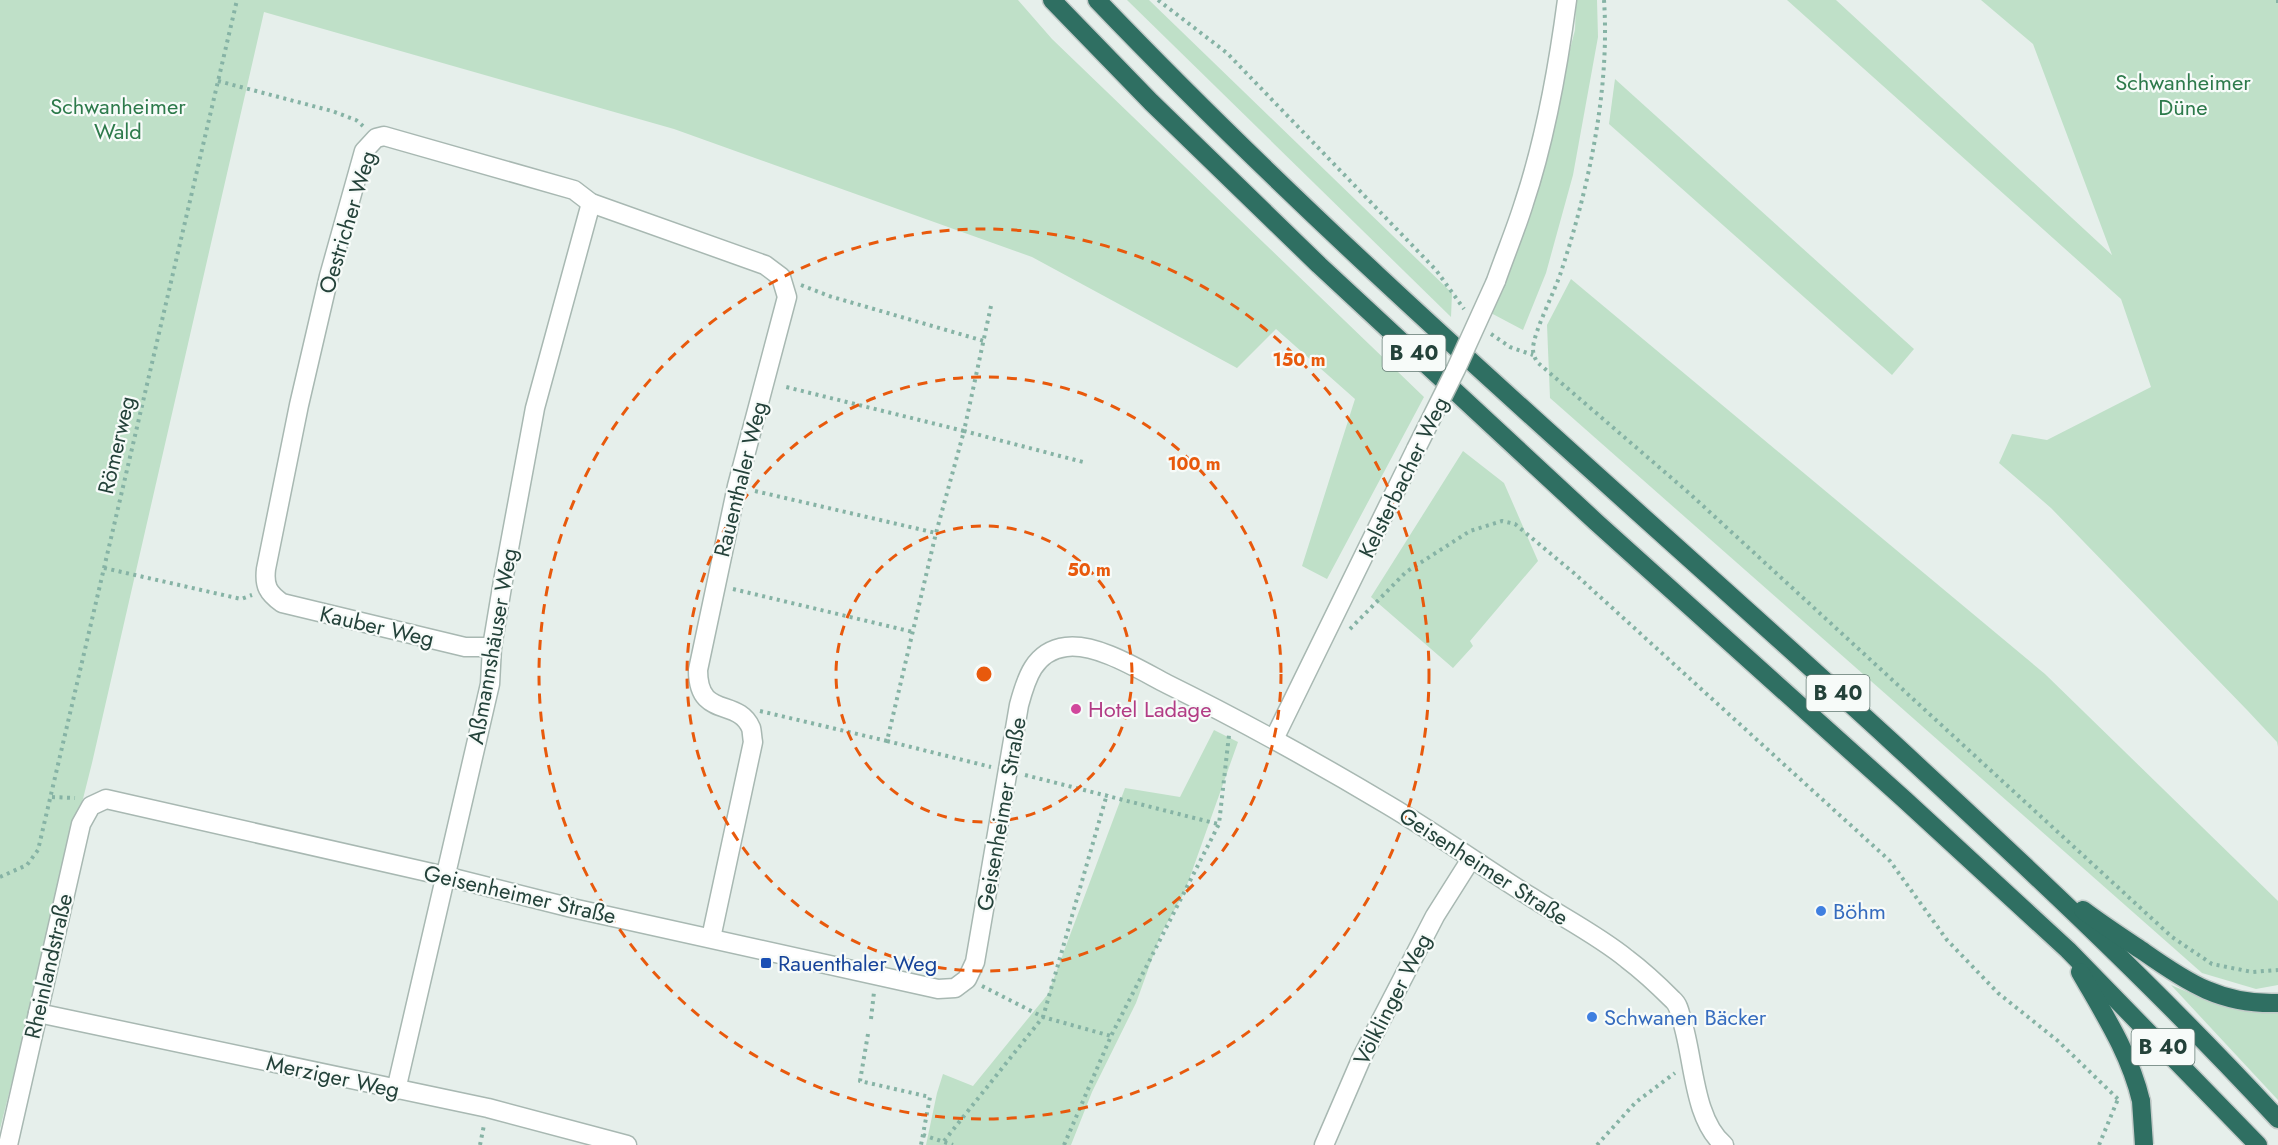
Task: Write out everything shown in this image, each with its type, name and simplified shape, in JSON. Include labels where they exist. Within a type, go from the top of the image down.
[{"type":"highway","name":"B 40","points":[[1052,0],[1151,102],[1319,265],[1596,522],[1838,738],[2068,950],[2258,1145]]},
{"type":"highway","name":"B 40","points":[[1097,0],[1173,79],[1348,247],[2022,863],[2211,1047],[2278,1119]]},
{"type":"highway","points":[[2022,863],[2085,911],[2179,977],[2220,997],[2242,1002],[2278,1003]]},
{"type":"highway","points":[[2068,950],[2123,1048],[2131,1067],[2141,1101],[2144,1145]]},
{"type":"street","name":"Kelsterbacher Weg","points":[[1274,739],[1456,369],[1496,281],[1524,202],[1543,134],[1559,60],[1567,0]]},
{"type":"street","name":"Oestricher Weg","points":[[267,591],[266,569],[282,487],[327,287],[364,151],[376,138],[391,137],[574,190],[591,203],[765,265],[781,277]]},
{"type":"street","name":"Aßmannshäuser Weg","points":[[396,1090],[490,684],[492,647],[535,408],[591,203]]},
{"type":"street","name":"Rauenthaler Weg","points":[[743,717],[711,702],[702,695],[698,682],[700,657],[736,486],[787,297],[781,277]]},
{"type":"street","name":"Kauber Weg","points":[[267,591],[282,603],[465,647],[492,647]]},
{"type":"street","name":"Geisenheimer Straße","points":[[106,799],[875,976],[938,989],[955,988],[967,979],[975,962],[1025,683],[1030,670],[1037,662],[1057,649],[1068,646],[1084,648],[1100,653],[1230,715],[1274,739],[1390,806],[1626,958],[1676,1002],[1704,1117],[1718,1140],[1724,1145]]},
{"type":"street","points":[[711,938],[753,742],[751,728],[743,717]]},
{"type":"street","name":"Rheinlandstraße","points":[[8,1145],[81,824],[91,806],[106,799]]},
{"type":"street","name":"Völklinger Weg","points":[[1324,1145],[1362,1057],[1435,916],[1471,859]]},
{"type":"street","name":"Merziger Weg","points":[[38,1013],[488,1108],[627,1145]]},
{"type":"path","name":"Römerweg","points":[[0,877],[27,865],[38,850],[237,0]]},
{"type":"path","points":[[1158,0],[1227,53],[1436,270],[1468,314]]},
{"type":"path","points":[[1533,355],[1535,340],[1556,288],[1585,189],[1603,74],[1604,0]]},
{"type":"path","points":[[2278,0],[2278,6]]},
{"type":"path","points":[[218,81],[332,111],[356,120],[376,138]]},
{"type":"path","points":[[781,277],[829,296],[984,341]]},
{"type":"path","points":[[887,741],[936,533],[964,431],[991,306]]},
{"type":"path","points":[[1483,329],[1510,347],[1533,355],[1544,370],[1689,493],[2172,937],[2212,964],[2252,972],[2278,970]]},
{"type":"path","points":[[764,381],[1087,463]]},
{"type":"path","points":[[736,486],[936,533]]},
{"type":"path","points":[[1347,634],[1407,572],[1470,531],[1502,521],[1515,524],[1575,574],[1890,861],[1947,940],[1991,986],[2058,1041],[2118,1099],[2099,1145]]},
{"type":"path","points":[[104,568],[241,599],[267,591]]},
{"type":"path","points":[[715,584],[913,632]]},
{"type":"path","points":[[743,717],[761,710],[1107,794],[1219,824]]},
{"type":"path","points":[[1064,1145],[1111,1036],[1219,824],[1229,747],[1230,715]]},
{"type":"path","points":[[944,1141],[1042,1017],[1107,794]]},
{"type":"path","points":[[871,1019],[875,976]]},
{"type":"path","points":[[967,979],[1042,1017],[1111,1036]]},
{"type":"path","points":[[868,1034],[860,1081],[930,1097],[921,1145]]},
{"type":"path","points":[[1597,1145],[1636,1102],[1691,1063]]},
{"type":"path","points":[[923,1135],[953,1145]]},
{"type":"green space","name":"Schwanheimer Wald","points":[[0,0],[1018,0],[1052,39],[1424,397],[1327,579],[1302,566],[1355,399],[1276,329],[1237,368],[1032,257],[674,129],[264,12],[92,763],[0,1129]]},
{"type":"green space","points":[[1127,0],[1149,0],[1452,293],[1451,317]]},
{"type":"green space","points":[[1576,0],[1597,0],[1598,37],[1573,175],[1546,273],[1523,330],[1489,312],[1526,220],[1575,30]]},
{"type":"green space","name":"Schwanheimer Düne","points":[[1787,0],[1836,0],[2112,255],[2033,44],[1981,0],[2278,0],[2278,747],[2277,742],[2247,710],[2051,508],[1999,463],[2012,434],[2047,440],[2151,387],[2121,299]]},
{"type":"green space","points":[[1615,79],[1914,349],[1892,375],[1609,124]]},
{"type":"green space","points":[[1571,279],[2045,674],[2278,901],[2278,985],[2256,989],[2202,973],[1550,398],[1547,325]]},
{"type":"green space","points":[[1463,451],[1504,483],[1538,561],[1470,641],[1473,646],[1453,668],[1371,597]]},
{"type":"green space","points":[[1214,730],[1238,742],[1185,891],[1161,934],[1136,1003],[1092,1092],[1071,1145],[926,1145],[943,1074],[973,1086],[1048,994],[1125,788],[1180,797]]},
{"type":"green space","points":[[2171,985],[2223,1004],[2248,1009],[2278,1011],[2278,1100]]},
{"type":"place","name":"Hotel Ladage","points":[[1076,709]]},
{"type":"place","name":"Böhm","points":[[1821,911]]},
{"type":"place","name":"Rauenthaler Weg","points":[[766,963]]},
{"type":"place","name":"Schwanen Bäcker","points":[[1592,1017]]}]
